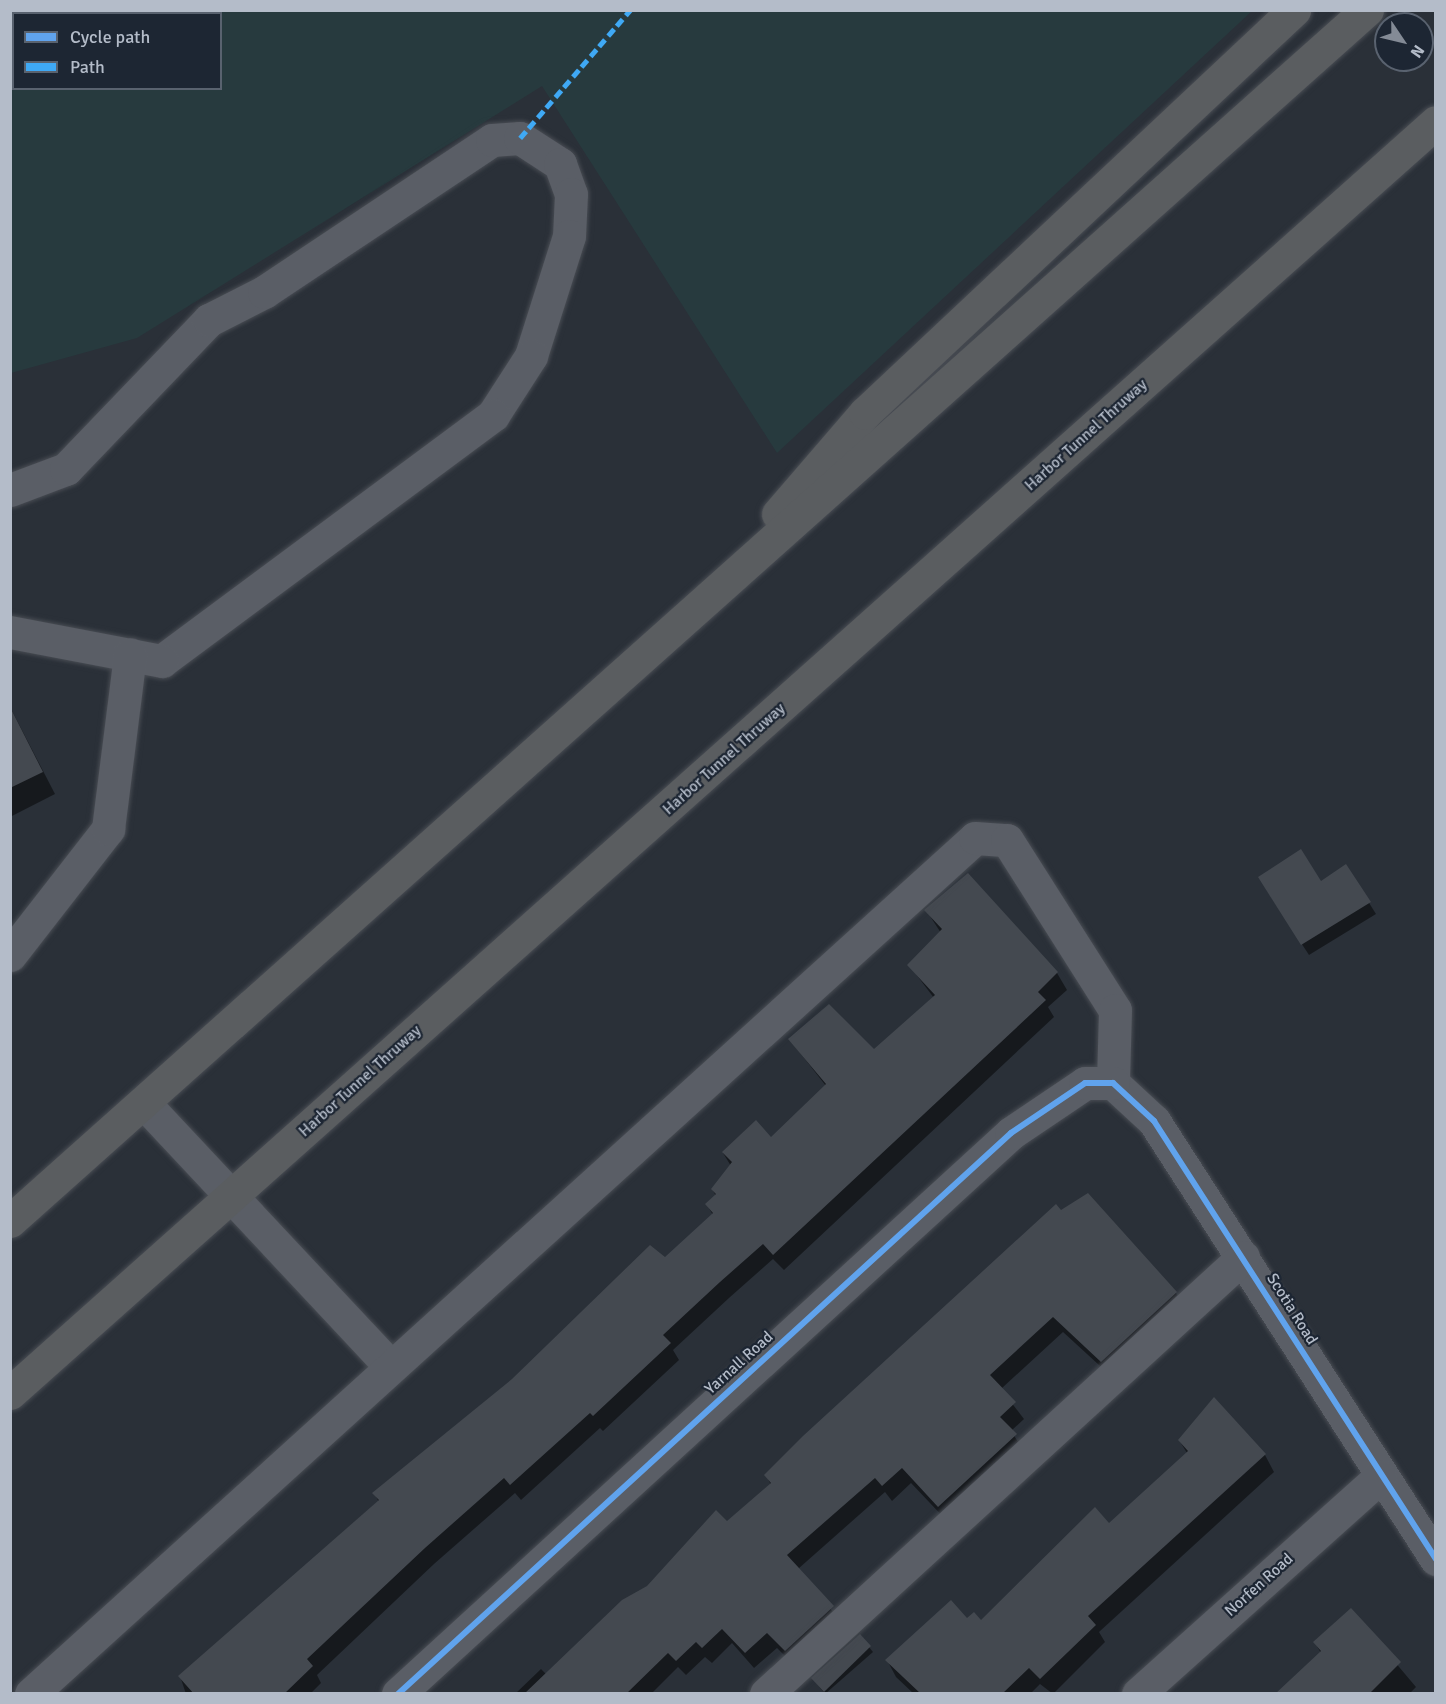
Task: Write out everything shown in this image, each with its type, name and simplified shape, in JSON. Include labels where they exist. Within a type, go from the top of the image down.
[{"type":"highway","points":[[690,615],[865,412],[1294,10]]},
{"type":"highway","points":[[10,1221],[1367,10]]},
{"type":"highway","name":"Harbor Tunnel Thruway","points":[[10,1393],[1436,122]]},
{"type":"street","points":[[10,490],[66,469],[209,320],[264,292],[492,140],[520,138],[560,164],[571,194],[569,236],[531,356],[493,416],[162,661],[10,632]]},
{"type":"street","points":[[10,955],[108,829],[130,654]]},
{"type":"street","points":[[31,1694],[390,1366],[975,838],[1006,840],[1115,1010],[1113,1083]]},
{"type":"street","name":"Yarnall Road","points":[[398,1694],[1011,1133],[1085,1083],[1113,1083]]},
{"type":"street","name":"Scotia Road","points":[[1113,1083],[1154,1121],[1243,1257],[1380,1477],[1436,1559]]},
{"type":"street","points":[[144,1103],[390,1366]]},
{"type":"street","points":[[766,1694],[1243,1257]]},
{"type":"street","name":"Norfen Road","points":[[1138,1694],[1380,1477]]},
{"type":"green space","points":[[11,10],[1252,10],[777,453],[542,86],[137,338],[11,373]]},
{"type":"building","points":[[10,707],[43,772],[10,788]]},
{"type":"building","points":[[1301,849],[1321,881],[1346,864],[1371,902],[1301,945],[1258,877]]},
{"type":"building","points":[[968,873],[1058,972],[1038,992],[1046,1000],[773,1255],[763,1244],[720,1282],[663,1335],[671,1343],[593,1416],[590,1413],[510,1485],[504,1478],[425,1548],[307,1659],[313,1666],[284,1694],[194,1694],[178,1676],[379,1500],[372,1493],[512,1379],[650,1245],[665,1257],[713,1213],[705,1204],[716,1194],[711,1189],[732,1162],[722,1152],[756,1120],[771,1137],[826,1084],[788,1039],[829,1004],[874,1049],[935,995],[907,965],[942,929],[924,910]]},
{"type":"building","points":[[1088,1193],[1177,1292],[1101,1362],[1053,1317],[990,1375],[1016,1402],[1000,1417],[1017,1434],[938,1507],[902,1468],[882,1486],[875,1478],[787,1555],[834,1606],[785,1651],[767,1633],[745,1653],[722,1629],[702,1648],[696,1642],[676,1661],[668,1653],[626,1694],[524,1694],[622,1600],[647,1586],[716,1510],[727,1521],[771,1483],[764,1475],[803,1436],[1056,1204],[1061,1210]]},
{"type":"building","points":[[1214,1397],[1266,1454],[1088,1616],[1096,1625],[1040,1679],[1029,1668],[1002,1694],[921,1694],[885,1660],[951,1600],[967,1618],[974,1612],[981,1620],[1095,1507],[1109,1523],[1188,1451],[1178,1440]]},
{"type":"building","points":[[1351,1608],[1401,1662],[1369,1694],[1275,1694],[1321,1651],[1313,1642]]},
{"type":"building","points":[[860,1634],[871,1646],[824,1692],[811,1678]]},
{"type":"marked path","points":[[520,138],[630,10]]},
{"type":"cycle path","points":[[398,1694],[1011,1133],[1085,1083],[1113,1083],[1154,1121],[1436,1559]]}]
